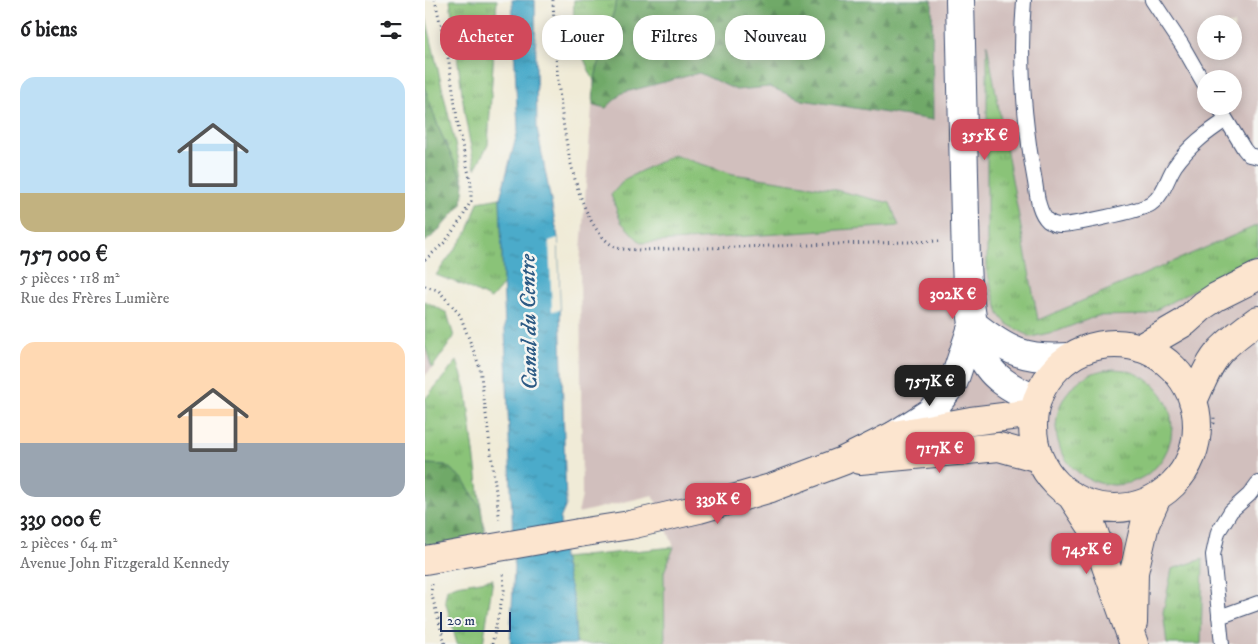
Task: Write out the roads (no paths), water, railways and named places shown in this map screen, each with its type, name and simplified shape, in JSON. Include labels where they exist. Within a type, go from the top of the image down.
[{"type":"main road","points":[[1140,348],[1185,322],[1216,297],[1258,276]]},
{"type":"main road","points":[[1193,401],[1220,351],[1258,320]]},
{"type":"main road","points":[[1071,496],[1099,507],[1129,507],[1143,504],[1157,497],[1172,485],[1185,470],[1193,452],[1196,435],[1197,418],[1193,401],[1185,383],[1173,368],[1157,356],[1140,348],[1122,344],[1103,345],[1086,349],[1070,357],[1056,369],[1044,384],[1035,407],[1033,429],[1034,444],[1039,458],[1052,479],[1071,496],[1092,526],[1133,642]]},
{"type":"main road","points":[[429,571],[499,550],[579,533],[629,525],[699,509],[771,488],[843,461],[895,435],[1035,407]]},
{"type":"main road","points":[[843,461],[999,447],[1039,458]]},
{"type":"main road","points":[[1133,642],[1134,572],[1145,524],[1157,497]]},
{"type":"street","points":[[960,0],[965,240],[967,283],[973,324],[980,353],[989,367],[1009,387],[1035,407]]},
{"type":"street","points":[[973,324],[997,343],[1014,352],[1047,359],[1070,357]]},
{"type":"street","points":[[895,435],[931,412],[954,381],[973,324]]},
{"type":"lane","points":[[1024,0],[1022,28],[1024,106],[1031,162],[1039,204],[1049,222],[1057,225],[1085,222],[1146,206],[1153,202],[1187,150],[1207,132],[1226,120]]},
{"type":"lane","points":[[1152,0],[1197,71]]},
{"type":"lane","points":[[1223,115],[1249,155],[1258,157]]},
{"type":"lane","points":[[1222,644],[1213,555],[1218,532],[1231,511],[1249,495],[1258,482]]},
{"type":"lane","points":[[1219,617],[1258,603]]},
{"type":"water","name":"Canal du Centre","points":[[512,0],[535,0],[537,128],[558,238],[566,505],[560,519],[563,558],[574,603],[576,644],[510,644],[514,568],[500,198],[518,130],[515,60],[532,60],[532,15],[513,15]]}]
